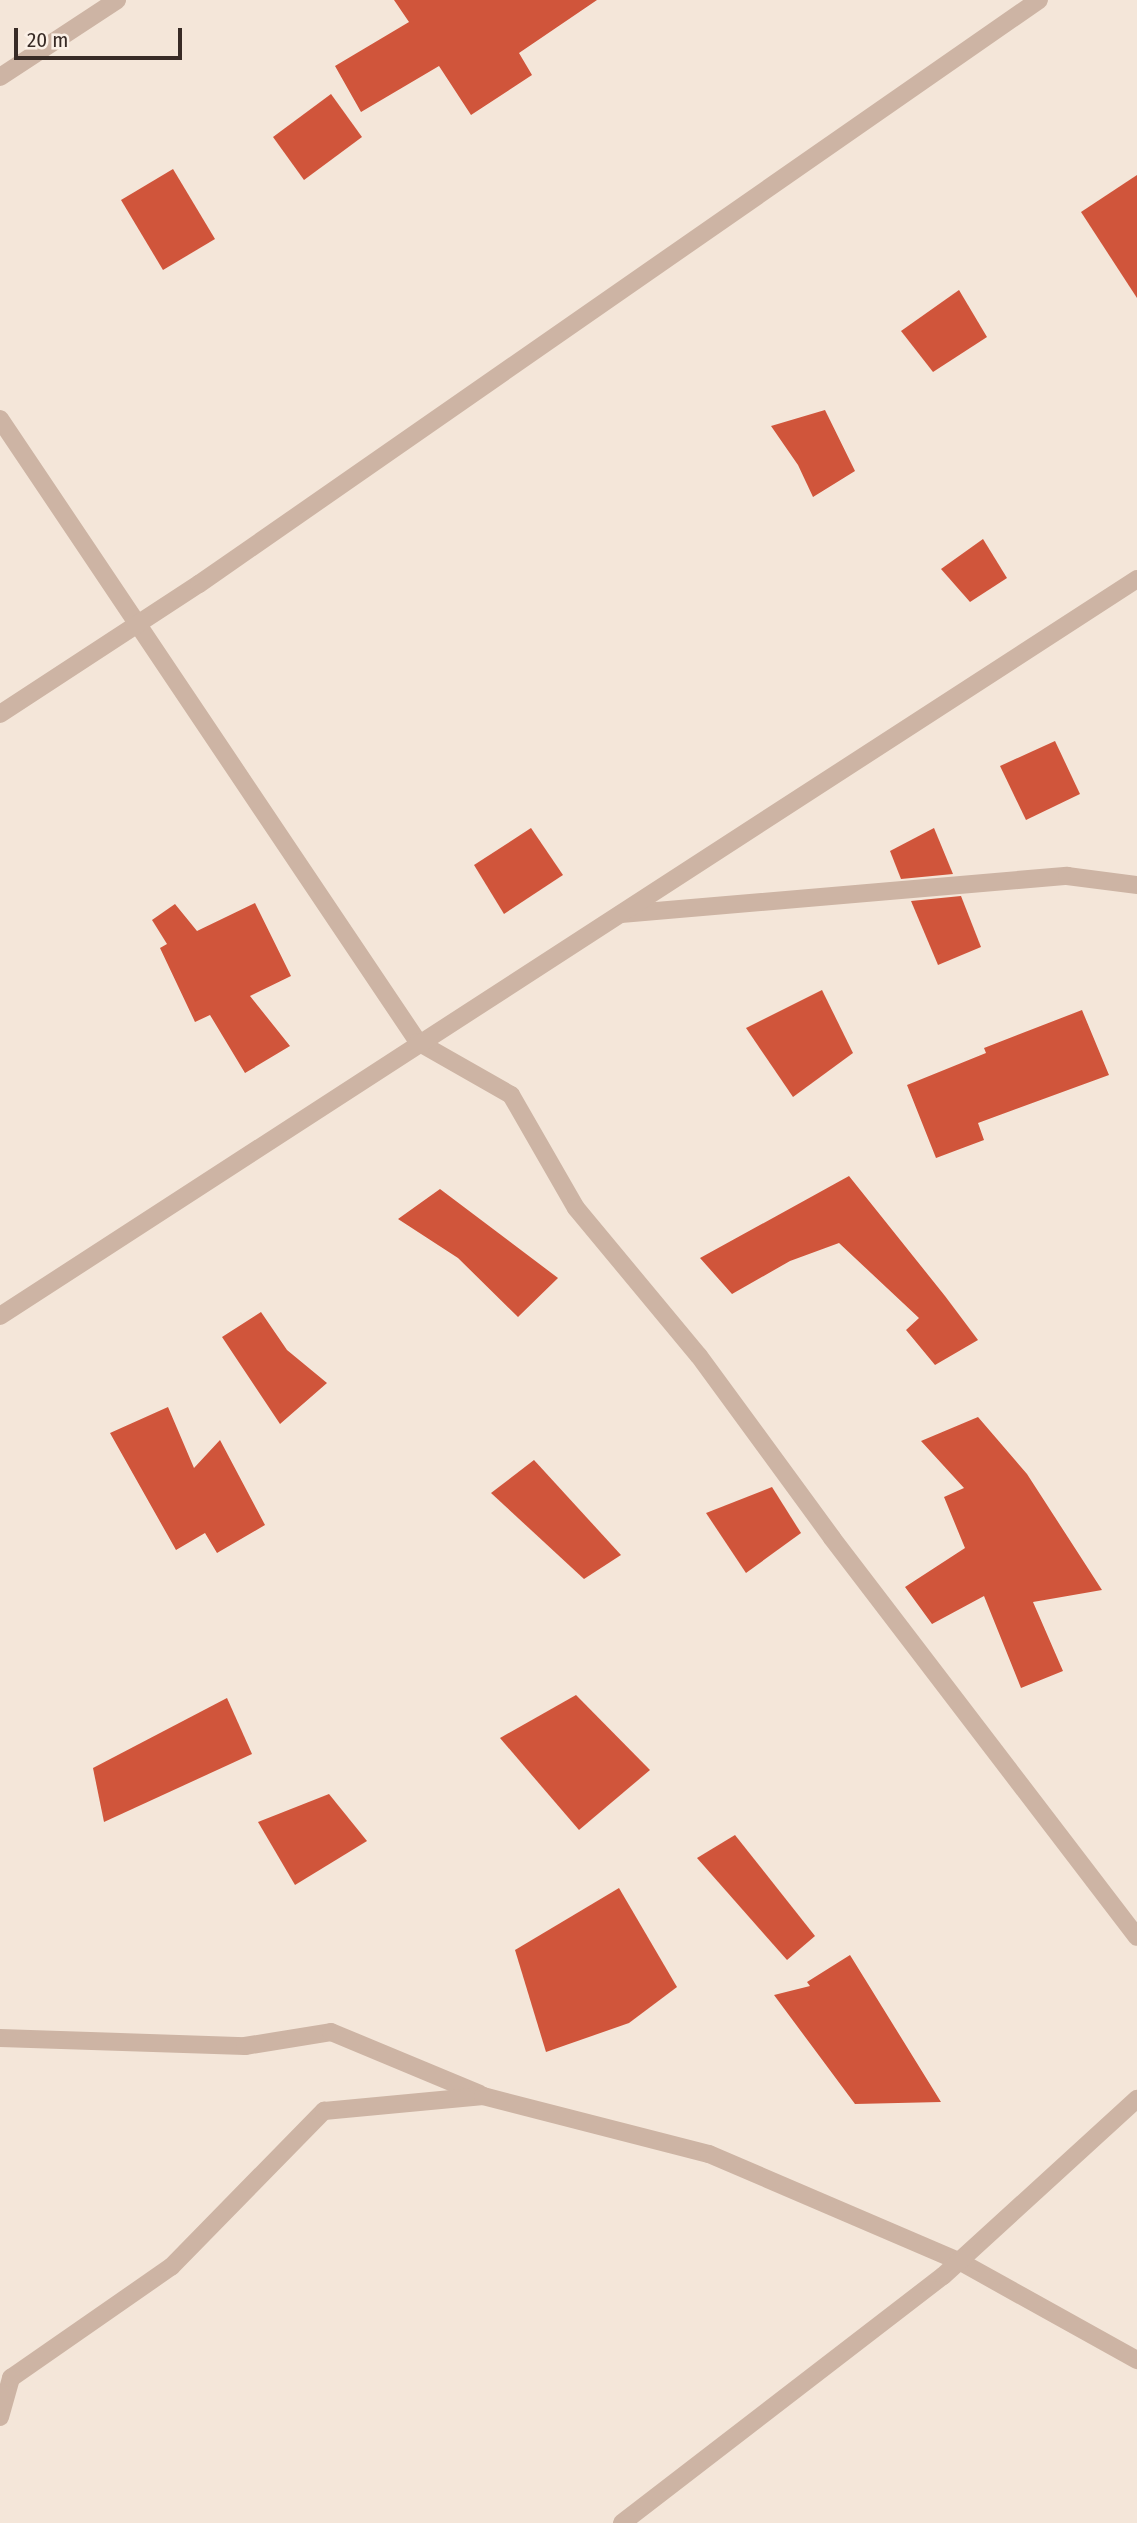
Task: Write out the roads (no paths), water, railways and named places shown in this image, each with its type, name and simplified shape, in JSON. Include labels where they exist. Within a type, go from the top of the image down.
[{"type":"street","points":[[0,76],[117,0]]},
{"type":"street","points":[[0,714],[137,624],[1039,0]]},
{"type":"street","points":[[0,419],[418,1042],[511,1095],[576,1208],[699,1356],[832,1538],[1137,1937]]},
{"type":"street","points":[[0,1316],[418,1042],[1137,579]]},
{"type":"street","points":[[615,915],[1067,876],[1137,885]]},
{"type":"street","points":[[0,2038],[245,2046],[331,2032],[483,2096],[709,2154],[959,2262],[1137,2360]]},
{"type":"street","points":[[0,2417],[11,2378],[171,2267],[324,2111],[483,2096]]},
{"type":"street","points":[[622,2523],[959,2262],[1137,2099]]}]
